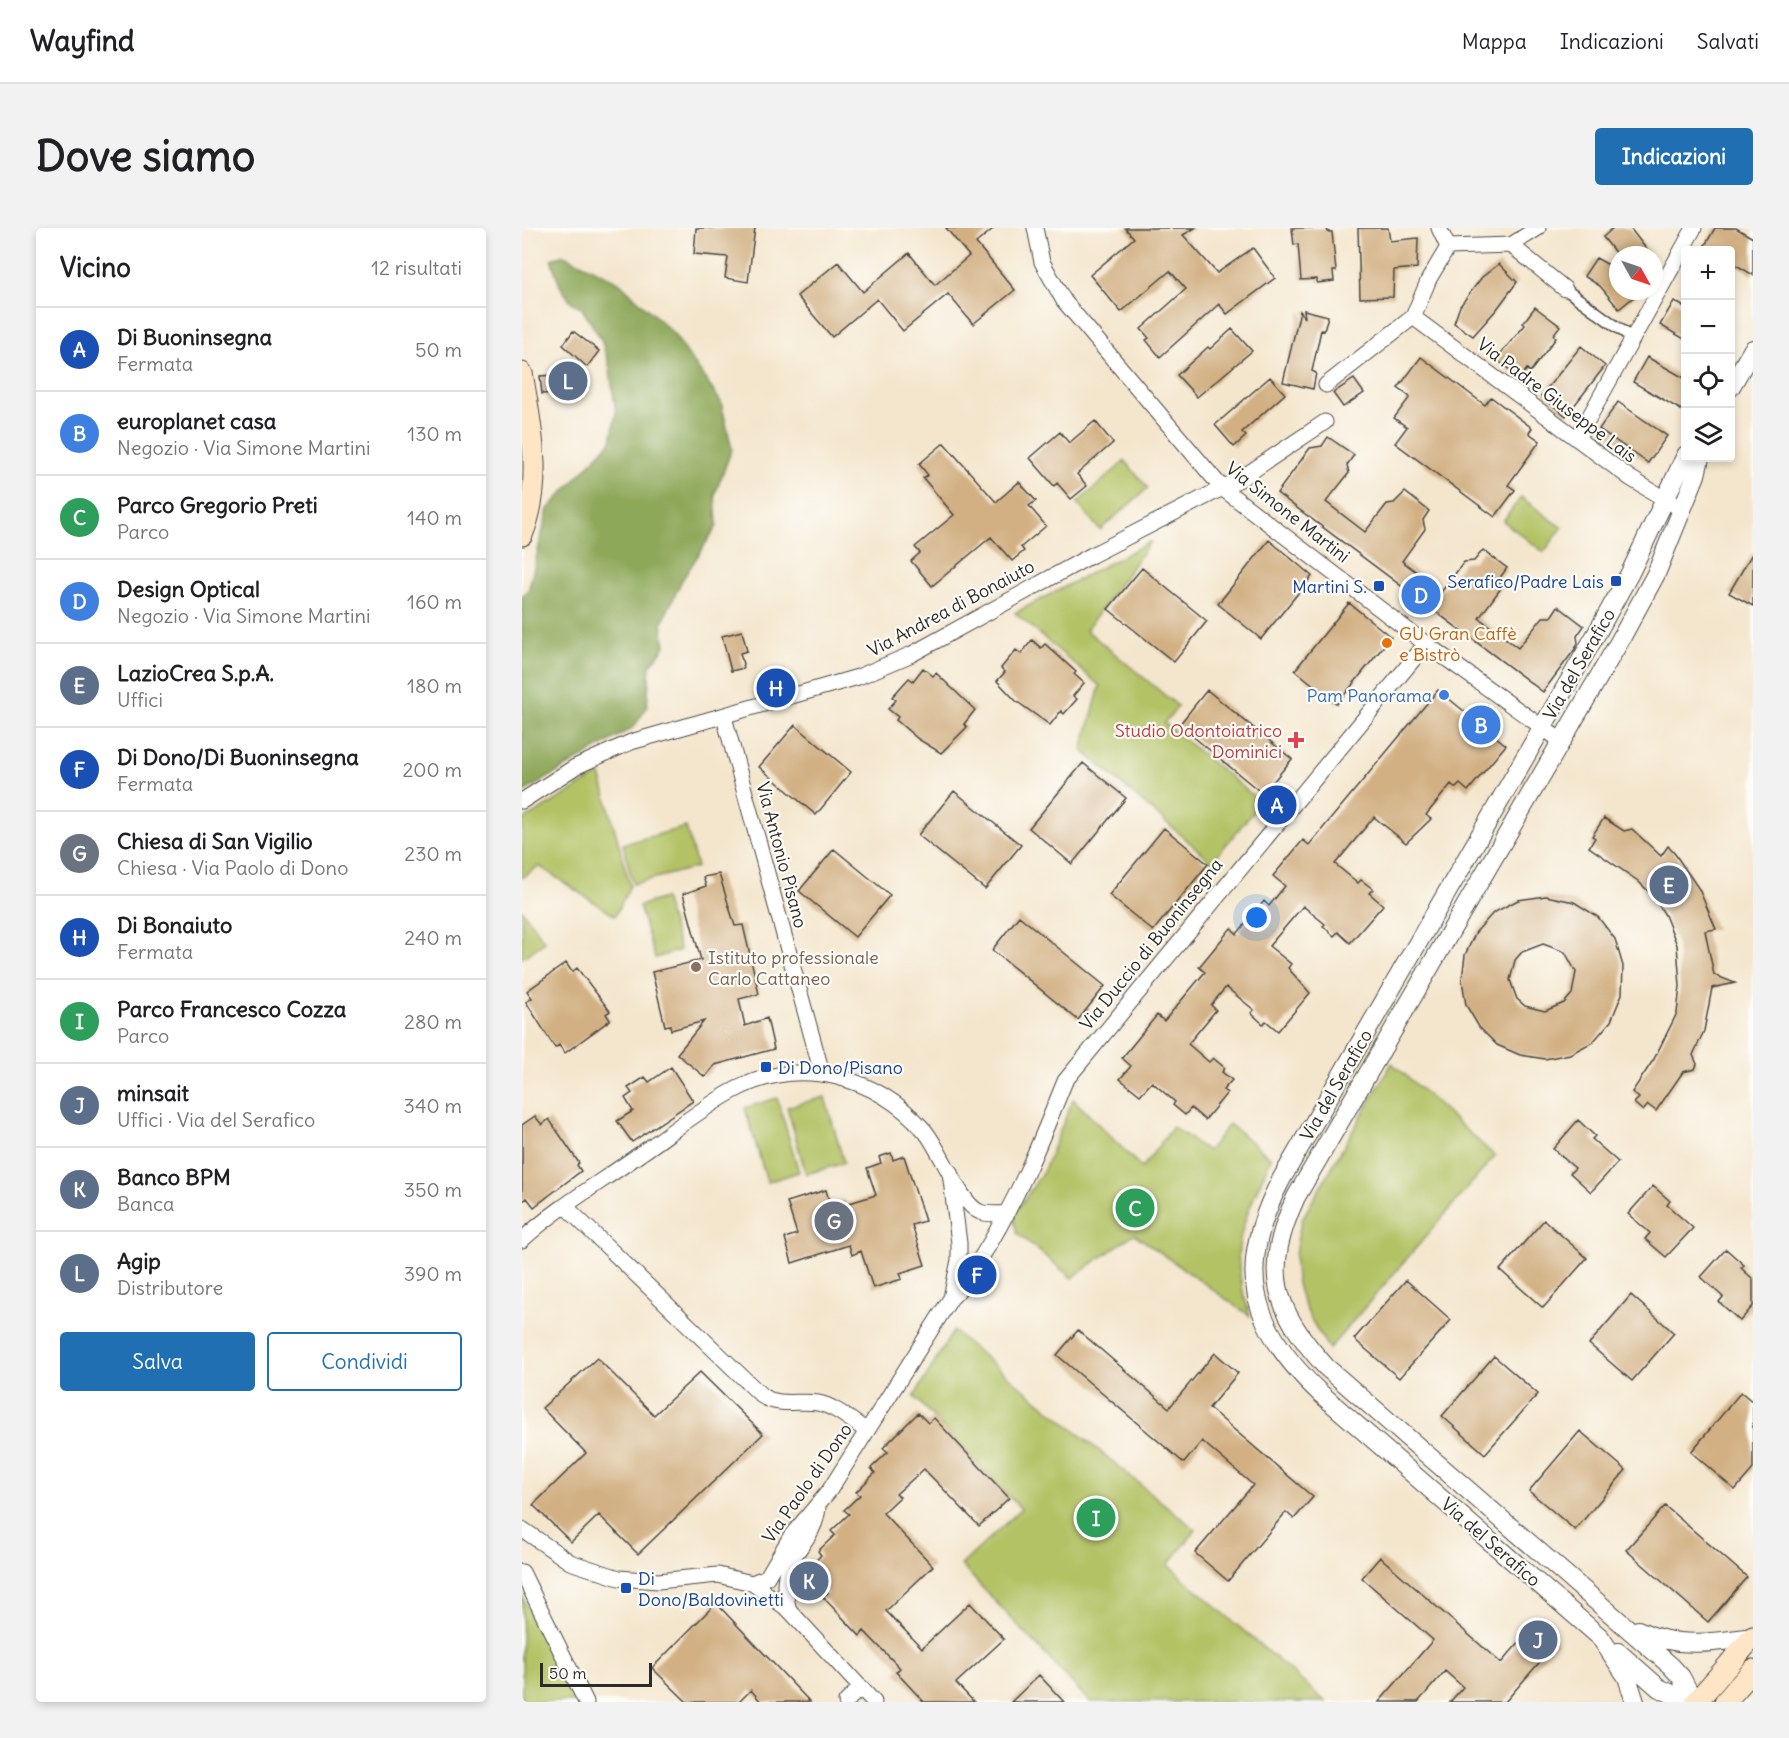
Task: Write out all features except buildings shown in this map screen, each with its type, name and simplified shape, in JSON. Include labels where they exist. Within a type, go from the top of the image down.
[{"type":"main road","points":[[522,373],[534,487],[522,535]]},
{"type":"main road","points":[[1693,1702],[1753,1637]]},
{"type":"main road","points":[[1725,1702],[1753,1670]]},
{"type":"street","name":"Via Simone Martini","points":[[1035,228],[1041,262],[1064,301],[1222,489],[1426,644],[1560,740]]},
{"type":"street","points":[[1439,228],[1448,247]]},
{"type":"street","points":[[1448,247],[1511,245],[1538,228]]},
{"type":"street","points":[[1576,440],[1690,229]]},
{"type":"street","points":[[1511,245],[1565,289],[1632,338]]},
{"type":"street","points":[[1326,385],[1413,317],[1429,279],[1448,247]]},
{"type":"street","name":"Via Padre Giuseppe Lais","points":[[1413,317],[1576,440],[1664,500],[1681,509]]},
{"type":"street","points":[[1735,381],[1753,349]]},
{"type":"street","name":"Via Andrea di Bonaiuto","points":[[522,801],[575,767],[631,742],[724,717],[887,666],[1092,555],[1222,489],[1325,422]]},
{"type":"street","name":"Via del Serafico","points":[[1683,462],[1620,592],[1282,1178],[1264,1217],[1255,1260],[1258,1303],[1266,1326],[1283,1353],[1320,1393],[1659,1688],[1693,1702]]},
{"type":"street","name":"Via del Serafico","points":[[1693,1702],[1676,1671],[1326,1367],[1304,1342],[1282,1305],[1277,1279],[1277,1255],[1286,1220],[1305,1180],[1427,975],[1644,597],[1696,475],[1699,462]]},
{"type":"street","name":"Via Duccio di Buoninsegna","points":[[951,1298],[967,1279],[1007,1214],[1039,1146],[1065,1081],[1426,644]]},
{"type":"street","name":"Via Antonio Pisano","points":[[724,717],[822,1072]]},
{"type":"street","name":"Via Paolo di Dono","points":[[522,1240],[565,1206],[735,1090],[770,1077],[822,1072],[858,1082],[900,1107],[928,1135],[960,1193],[974,1208],[981,1213],[1007,1214]]},
{"type":"street","name":"Via Paolo di Dono","points":[[752,1583],[767,1577],[802,1520],[818,1507],[951,1298],[959,1251],[950,1172]]},
{"type":"street","points":[[565,1206],[762,1396],[778,1402],[818,1403],[830,1407],[867,1431]]},
{"type":"street","points":[[1432,1490],[1447,1473]]},
{"type":"street","points":[[789,1610],[785,1596],[784,1574],[790,1560],[813,1526],[818,1507]]},
{"type":"street","points":[[523,1533],[570,1562],[613,1577],[652,1581],[718,1575],[752,1583],[789,1610],[874,1702]]},
{"type":"street","points":[[522,1572],[586,1702]]},
{"type":"street","name":"Via del Serafico","points":[[1618,1620],[1669,1642],[1699,1644],[1753,1637]]},
{"type":"street","name":"Via del Serafico","points":[[1600,1637],[1627,1677],[1635,1702]]},
{"type":"street","points":[[846,1702],[861,1687]]},
{"type":"green space","points":[[564,255],[619,282],[673,333],[721,402],[732,449],[715,494],[717,526],[682,580],[662,623],[665,646],[650,666],[647,707],[634,727],[522,793],[522,595],[528,592],[548,509],[611,441],[616,413],[609,364],[601,339],[581,307],[571,302],[560,286],[551,259]]},
{"type":"green space","points":[[1125,461],[1148,488],[1100,530],[1077,503]]},
{"type":"green space","points":[[1521,497],[1562,528],[1544,552],[1503,521]]},
{"type":"green space","points":[[1151,541],[1086,630],[1178,706],[1164,723],[1261,802],[1212,862],[1082,750],[1100,686],[1015,613]]},
{"type":"green space","points":[[600,774],[630,886],[615,916],[539,866],[522,878],[522,821]]},
{"type":"green space","points":[[686,827],[697,867],[633,884],[623,844]]},
{"type":"green space","points":[[664,898],[680,950],[655,958],[639,906]]},
{"type":"green space","points":[[522,910],[545,942],[522,958]]},
{"type":"green space","points":[[1392,1063],[1495,1156],[1329,1349],[1302,1301],[1295,1271],[1298,1237],[1303,1217]]},
{"type":"green space","points":[[825,1097],[844,1163],[806,1174],[787,1107]]},
{"type":"green space","points":[[777,1098],[799,1172],[767,1182],[745,1108]]},
{"type":"green space","points":[[1073,1099],[1142,1168],[1173,1127],[1208,1151],[1229,1124],[1271,1158],[1248,1213],[1239,1247],[1240,1273],[1250,1316],[1134,1234],[1072,1278],[1017,1233],[1013,1216],[1043,1172]]},
{"type":"green space","points":[[953,1331],[1196,1530],[1168,1565],[1326,1702],[1090,1702],[961,1565],[1021,1509],[914,1397]]},
{"type":"green space","points":[[522,1596],[576,1702],[522,1702]]},
{"type":"place","name":"Agip","points":[[568,381]]},
{"type":"place","name":"Serafico/Padre Lais","points":[[1616,581]]},
{"type":"place","name":"Martini S.","points":[[1379,586]]},
{"type":"place","name":"Design Optical","points":[[1421,595]]},
{"type":"place","name":"GU Gran Caffè e Bistrò","points":[[1387,643]]},
{"type":"place","name":"Di Bonaiuto","points":[[776,688]]},
{"type":"place","name":"Pam Panorama","points":[[1444,695]]},
{"type":"place","name":"europlanet casa","points":[[1481,725]]},
{"type":"place","name":"Studio Odontoiatrico Dominici","points":[[1296,740]]},
{"type":"place","name":"Di Buoninsegna","points":[[1277,805]]},
{"type":"place","name":"LazioCrea S.p.A.","points":[[1669,885]]},
{"type":"place","name":"Istituto professionale Carlo Cattaneo","points":[[696,967]]},
{"type":"place","name":"Di Dono/Pisano","points":[[766,1067]]},
{"type":"place","name":"Parco Gregorio Preti","points":[[1135,1208]]},
{"type":"place","name":"Chiesa di San Vigilio","points":[[834,1221]]},
{"type":"place","name":"Di Dono/Di Buoninsegna","points":[[977,1275]]},
{"type":"place","name":"Parco Francesco Cozza","points":[[1096,1518]]},
{"type":"place","name":"Banco BPM","points":[[809,1581]]},
{"type":"place","name":"Di Dono/Baldovinetti","points":[[626,1588]]},
{"type":"place","name":"minsait","points":[[1538,1640]]}]
